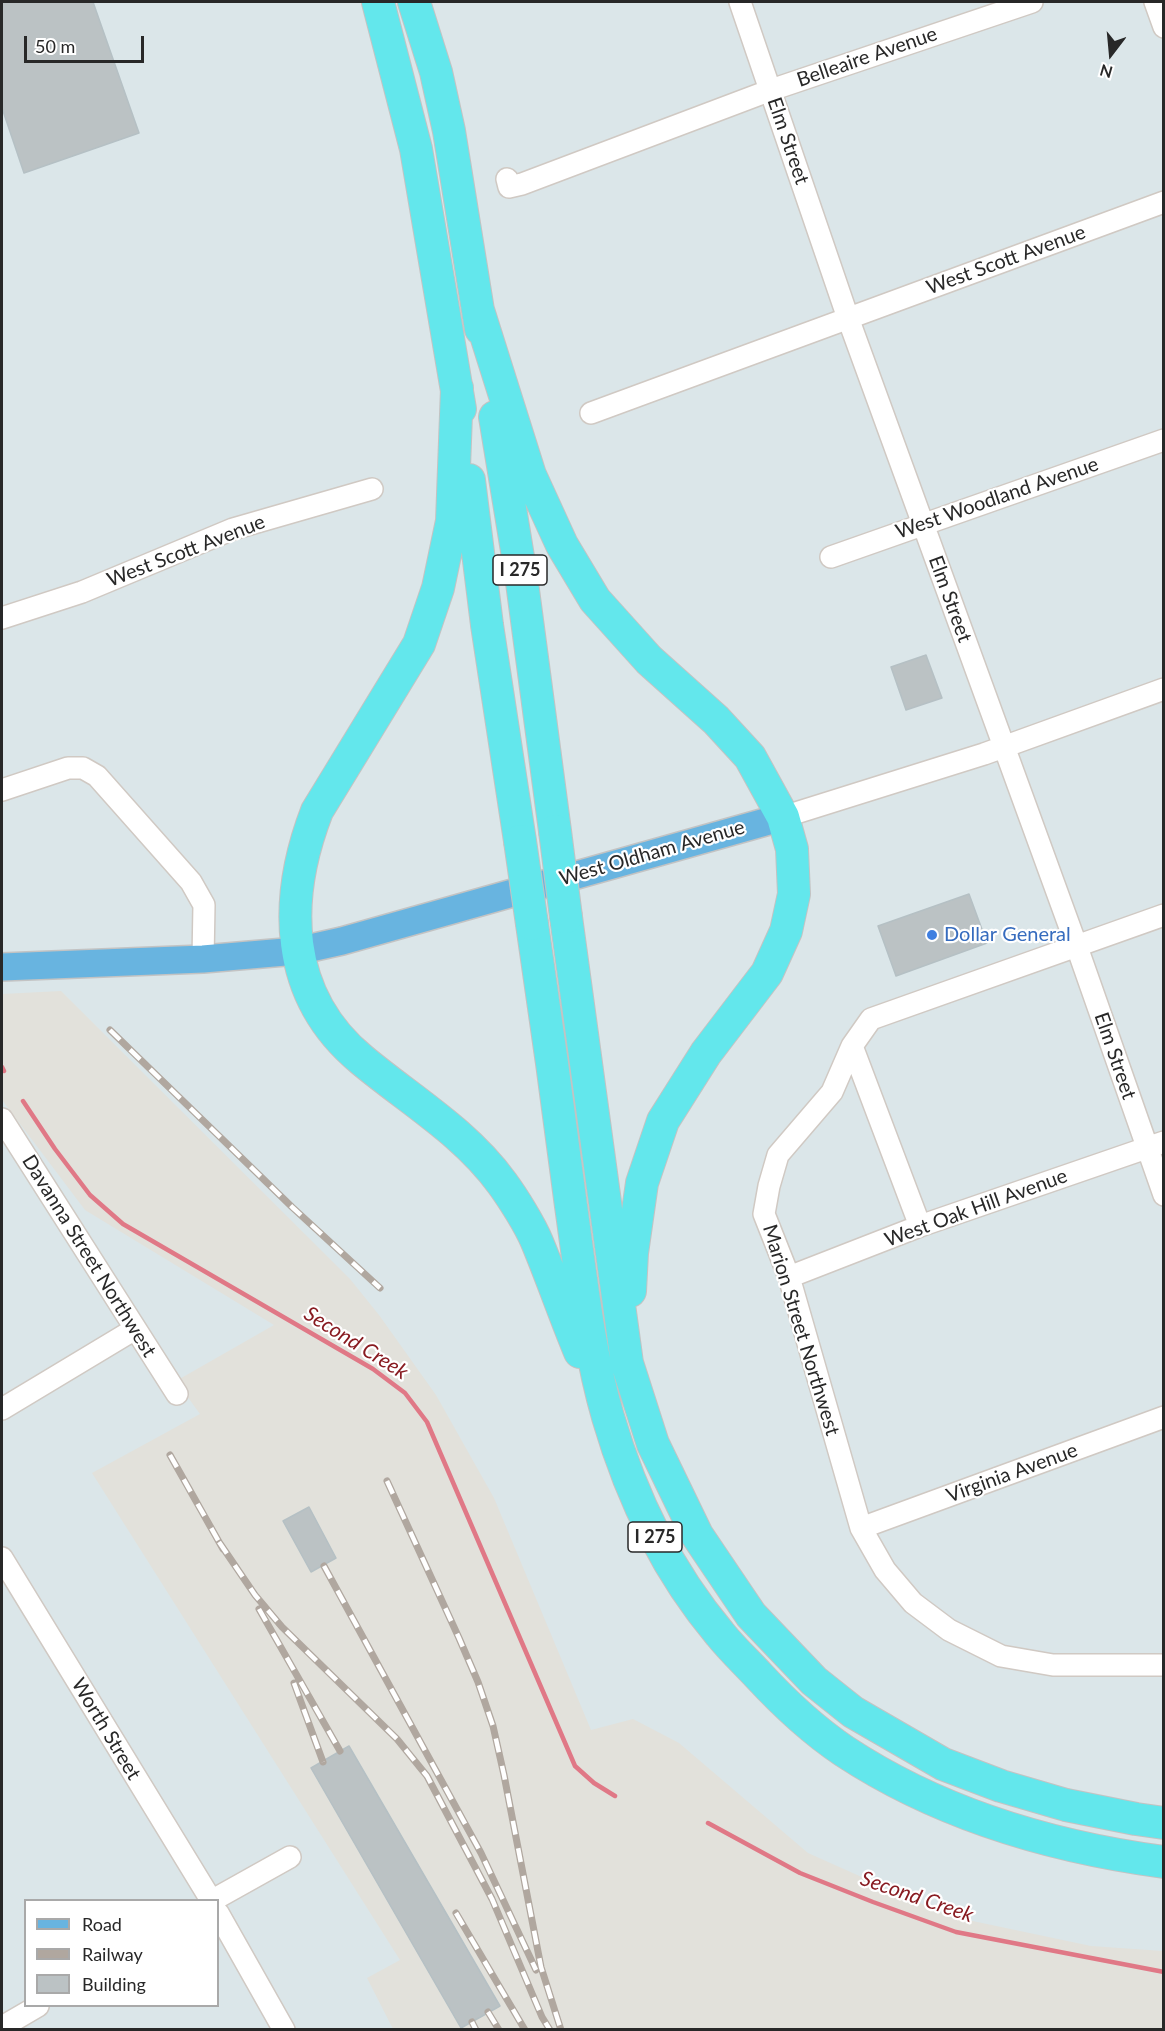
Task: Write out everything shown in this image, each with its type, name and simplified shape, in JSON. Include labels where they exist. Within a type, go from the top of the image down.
[{"type":"highway","name":"I 275","points":[[378,2],[416,149],[457,388],[487,625],[532,924],[587,1323],[608,1416],[638,1503],[671,1566],[719,1634],[784,1703],[843,1750],[899,1782],[956,1809],[1014,1829],[1073,1845],[1164,1862]]},
{"type":"highway","name":"I 275","points":[[414,2],[436,72],[449,130],[521,575],[627,1363],[653,1444],[697,1535],[751,1615],[814,1681],[853,1713],[943,1764],[1001,1786],[1136,1820],[1164,1823]]},
{"type":"highway","points":[[428,2],[436,72]]},
{"type":"highway","points":[[478,310],[530,475],[562,545],[596,600],[649,660],[716,720],[750,757],[783,817],[792,849],[794,894],[786,932],[767,973],[706,1053],[663,1120],[642,1183],[632,1253],[627,1363]]},
{"type":"highway","points":[[457,388],[452,521],[438,588],[419,644],[317,811],[300,863],[295,912],[297,951],[305,982],[317,1010],[333,1030],[360,1058],[455,1132],[502,1183],[536,1240],[560,1305],[608,1416]]},
{"type":"main road","name":"West Oldham Avenue","points":[[2,967],[203,959],[297,951],[342,941],[783,817]]},
{"type":"street","name":"Elm Street","points":[[740,2],[848,318],[1003,747],[1077,946],[1155,1145],[1164,1195]]},
{"type":"street","name":"Belleaire Avenue","points":[[507,179],[509,187],[522,184],[771,90],[1032,2]]},
{"type":"street","points":[[1155,2],[1164,27]]},
{"type":"street","name":"West Scott Avenue","points":[[591,413],[1164,202]]},
{"type":"street","name":"West Woodland Avenue","points":[[831,557],[1164,440]]},
{"type":"street","name":"West Scott Avenue","points":[[2,618],[82,592],[233,529],[372,489]]},
{"type":"street","name":"West Oldham Avenue","points":[[783,817],[1003,747],[1164,689]]},
{"type":"street","points":[[2,790],[68,768],[82,768],[97,776],[191,882],[204,905],[203,959]]},
{"type":"street","points":[[1077,946],[1164,915]]},
{"type":"street","name":"Marion Street Northwest","points":[[1077,946],[871,1019],[852,1047],[832,1092],[777,1155],[764,1214],[789,1277],[861,1528],[885,1570],[913,1603],[949,1630],[1001,1656],[1053,1665],[1164,1665]]},
{"type":"street","points":[[852,1047],[920,1226]]},
{"type":"street","name":"Davanna Street Northwest","points":[[2,1119],[177,1394]]},
{"type":"street","name":"West Oak Hill Avenue","points":[[789,1277],[920,1226],[1155,1145]]},
{"type":"street","points":[[2,1409],[135,1329]]},
{"type":"street","name":"Virginia Avenue","points":[[861,1528],[1164,1417]]},
{"type":"street","name":"Worth Street","points":[[2,1558],[211,1899]]},
{"type":"street","points":[[214,1899],[290,1857]]},
{"type":"street","points":[[219,1915],[284,2030]]},
{"type":"street","points":[[2,2027],[36,2007]]},
{"type":"shaded area","points":[[61,991],[350,1279],[379,1315],[436,1395],[494,1498],[591,1730],[633,1719],[679,1743],[808,1853],[949,1916],[1091,1946],[1163,1951],[1163,2029],[393,2029],[367,1978],[400,1960],[92,1473],[200,1414],[176,1381],[274,1325],[85,1210],[2,1100],[2,994]]},
{"type":"building","points":[[2,2],[93,2],[139,133],[24,173],[2,108]]},
{"type":"building","points":[[926,655],[942,698],[906,710],[891,667]]},
{"type":"building","name":"Dollar General","points":[[969,894],[987,943],[896,976],[878,926]]},
{"type":"building","points":[[309,1507],[336,1558],[311,1572],[283,1521]]},
{"type":"building","points":[[349,1746],[500,2006],[461,2028],[311,1768]]},
{"type":"waterway","name":"Second Creek","points":[[2,1067],[4,1071]]},
{"type":"waterway","name":"Second Creek","points":[[23,1101],[55,1149],[90,1195],[123,1224],[373,1369],[405,1393],[427,1422],[575,1766],[594,1783],[615,1796]]},
{"type":"waterway","name":"Second Creek","points":[[708,1823],[800,1873],[956,1932],[1164,1972]]},
{"type":"railway","points":[[110,1030],[292,1207],[380,1288]]},
{"type":"railway","points":[[170,1455],[223,1549]]},
{"type":"railway","points":[[387,1481],[459,1638],[478,1682],[493,1726],[541,1967],[561,2030]]},
{"type":"railway","points":[[219,1542],[255,1595],[282,1627],[397,1739],[427,1776],[492,1899],[542,2017],[550,2030]]},
{"type":"railway","points":[[324,1566],[481,1853],[536,1970]]},
{"type":"railway","points":[[259,1609],[340,1751]]},
{"type":"railway","points":[[294,1683],[323,1762]]},
{"type":"railway","points":[[456,1913],[525,2030]]},
{"type":"railway","points":[[488,2012],[499,2030]]},
{"type":"railway","points":[[472,2022],[476,2030]]},
{"type":"place","name":"Dollar General","points":[[932,935]]}]
